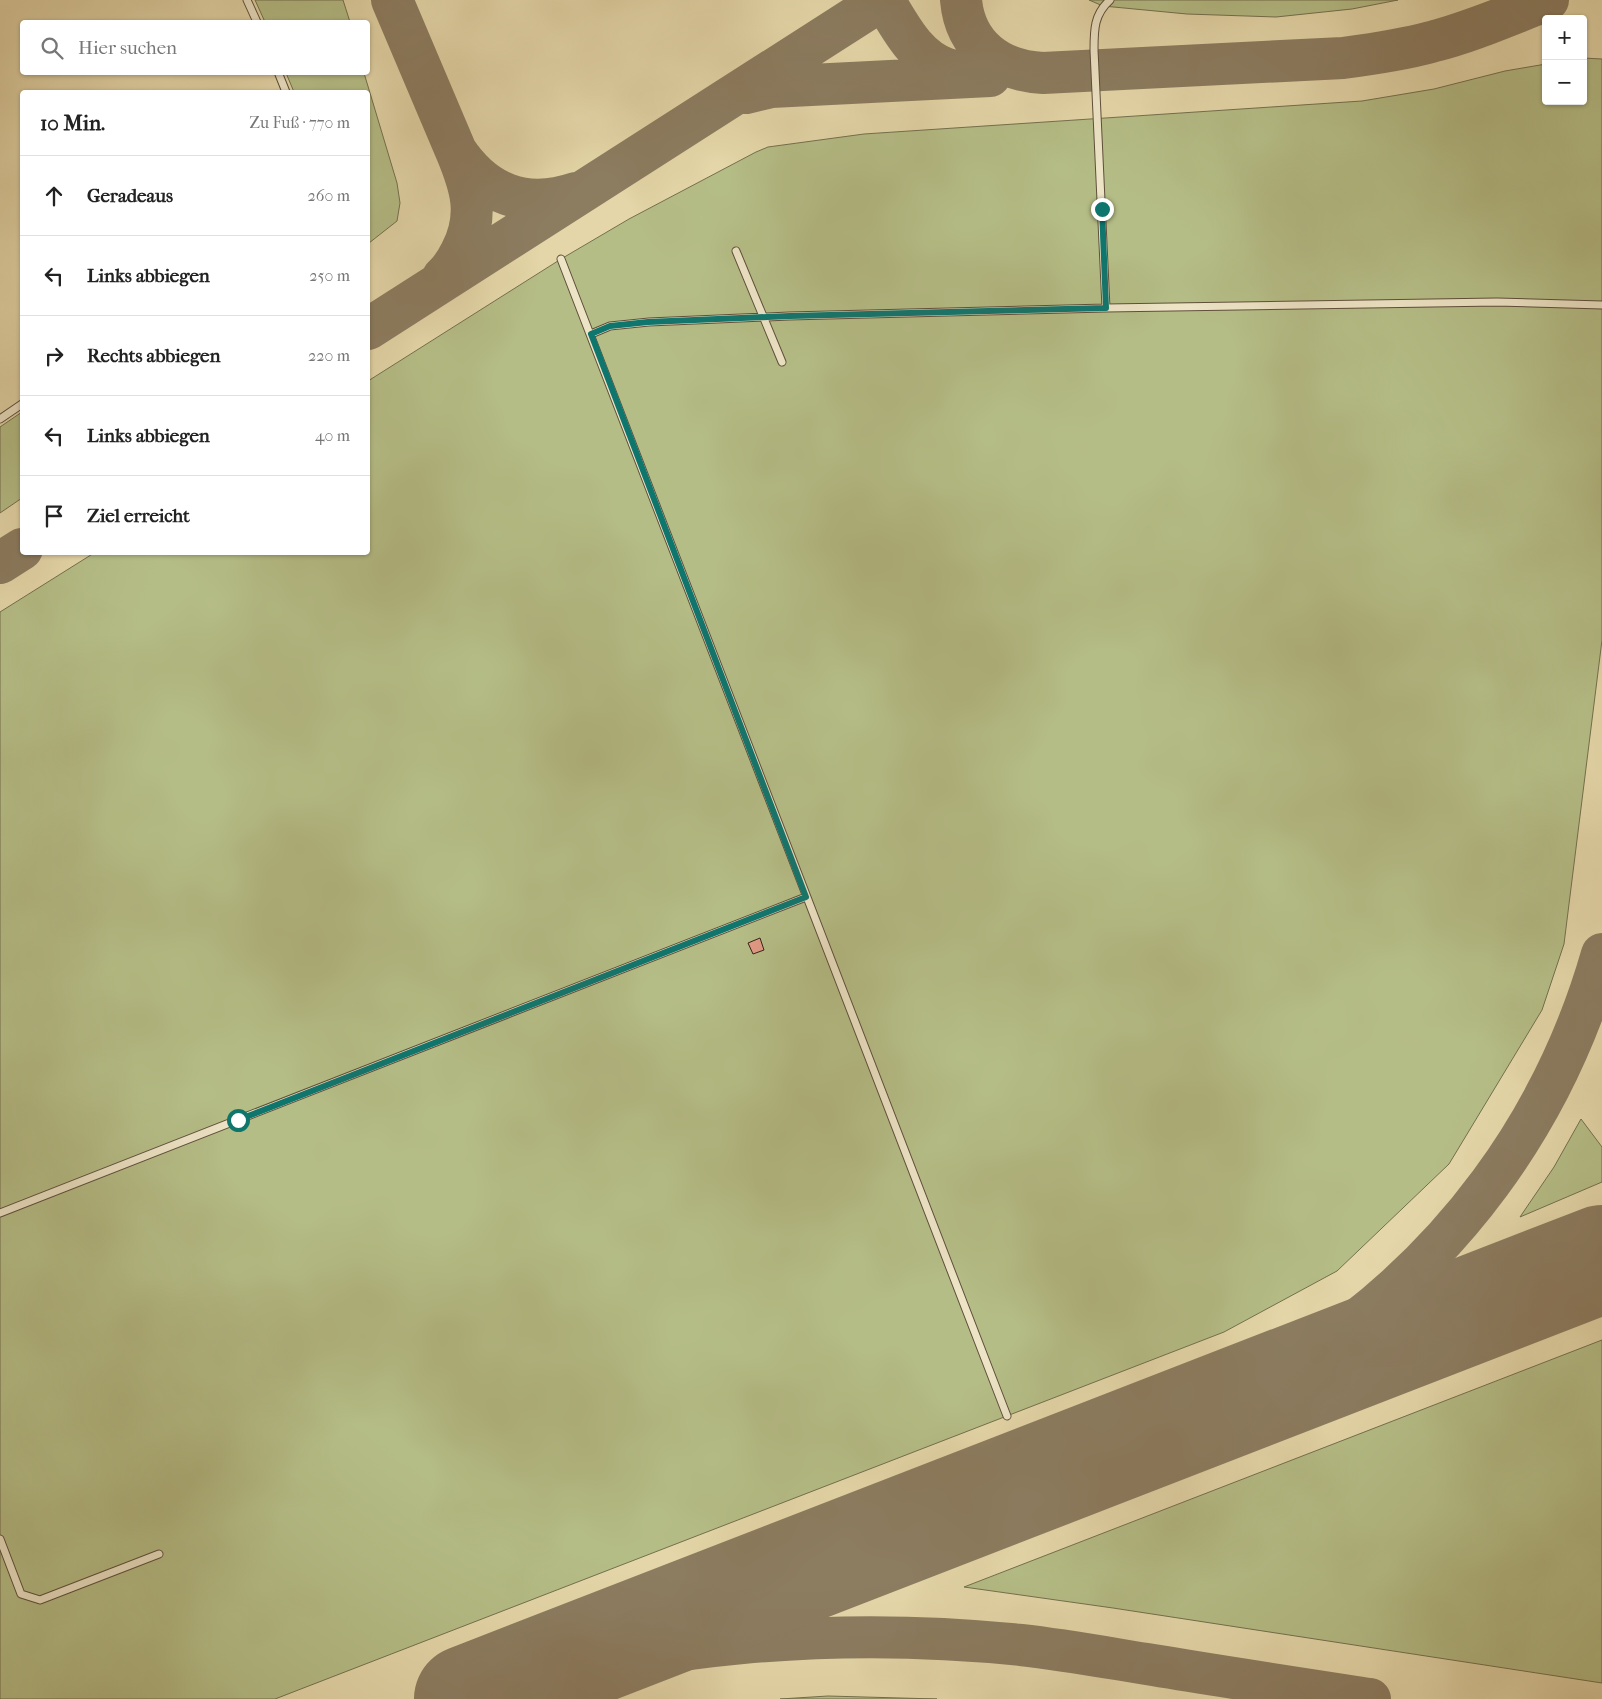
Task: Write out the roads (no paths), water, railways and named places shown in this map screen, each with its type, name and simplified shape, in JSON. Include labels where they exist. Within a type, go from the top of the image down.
[{"type":"lane","points":[[247,0],[256,20]]},
{"type":"lane","points":[[1106,308],[1094,24],[1103,6],[1110,0]]},
{"type":"lane","points":[[279,75],[285,90]]},
{"type":"lane","points":[[736,250],[782,362]]},
{"type":"lane","points":[[562,259],[1007,1416]]},
{"type":"lane","points":[[591,334],[610,326],[648,322],[764,317],[1106,308],[1497,302],[1602,305]]},
{"type":"lane","points":[[0,419],[20,405]]},
{"type":"lane","points":[[0,1213],[806,897]]},
{"type":"lane","points":[[0,1539],[21,1594],[40,1600],[159,1554]]}]
